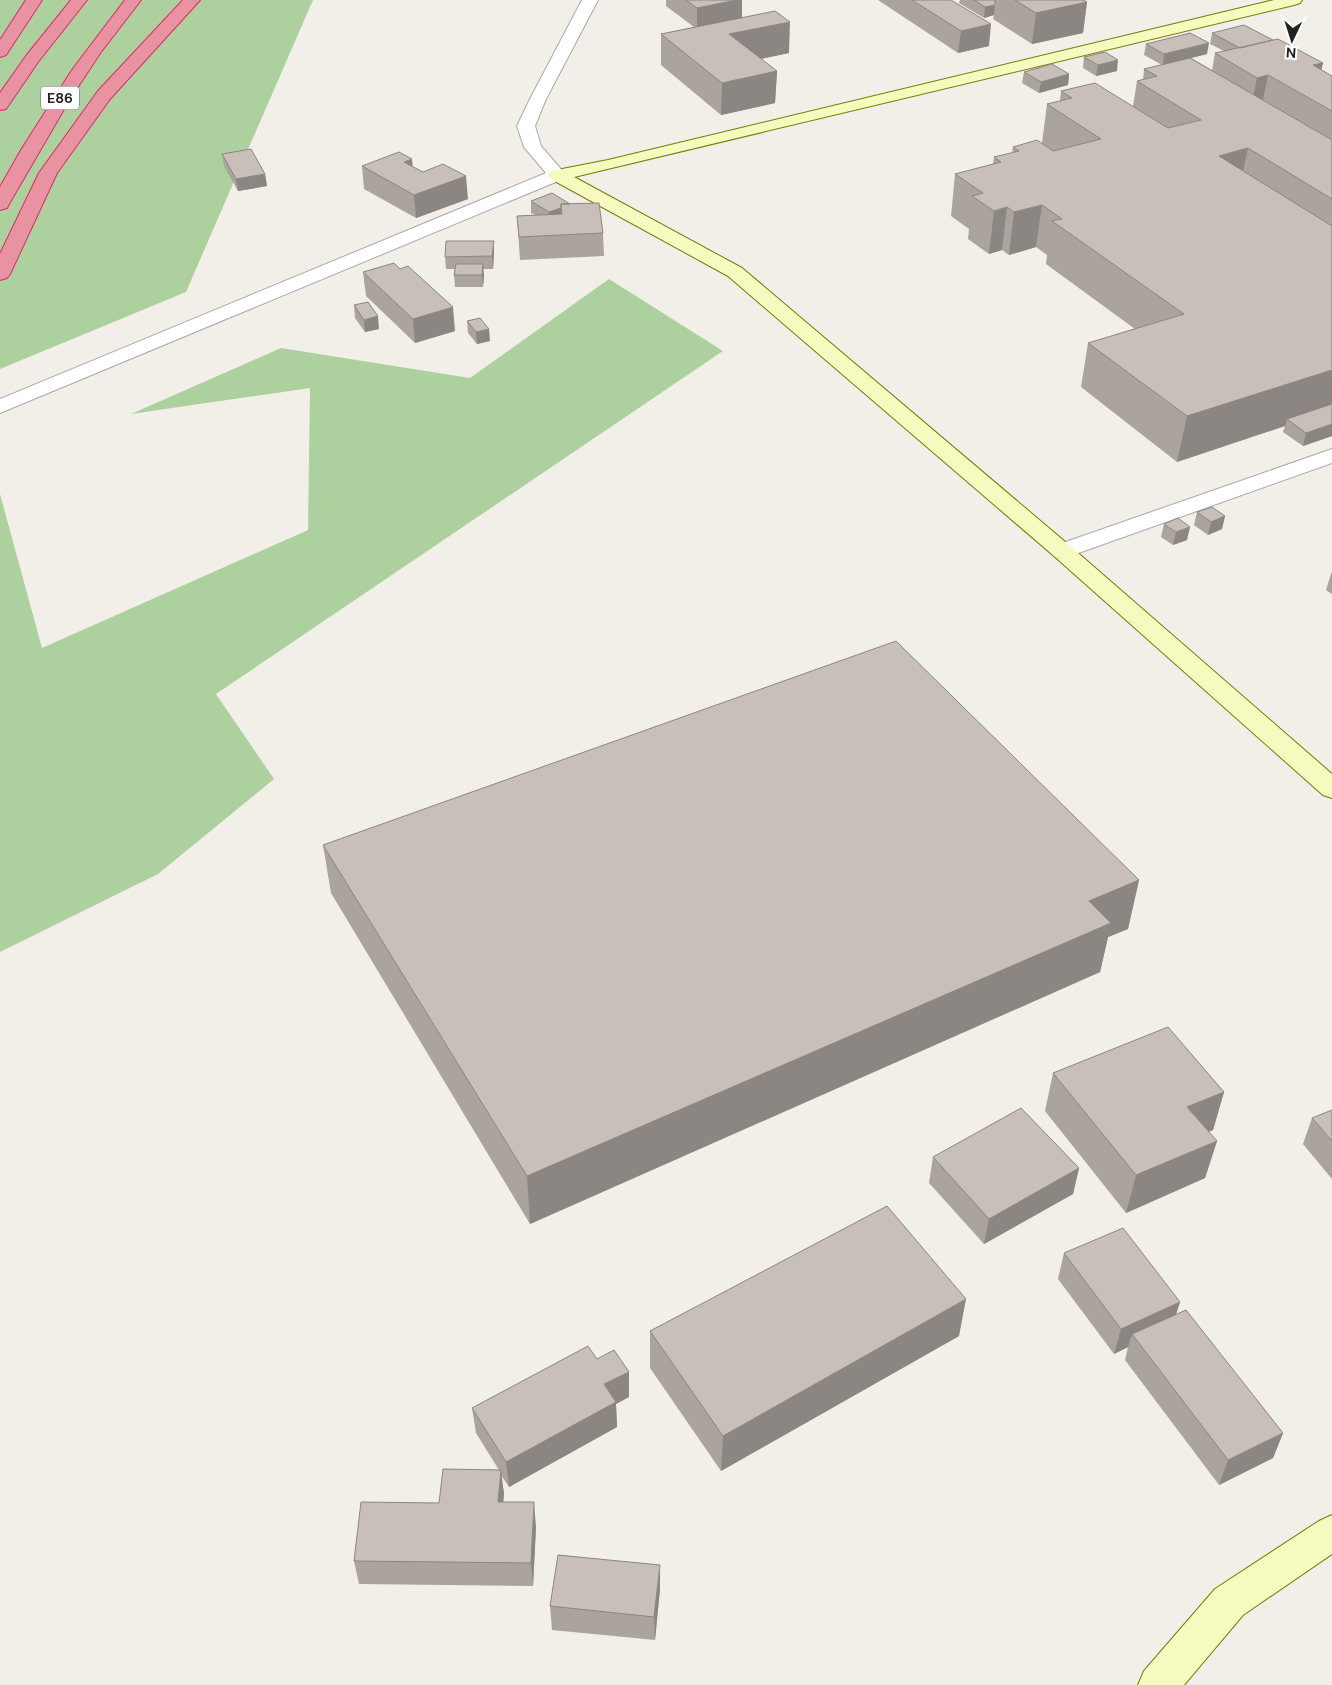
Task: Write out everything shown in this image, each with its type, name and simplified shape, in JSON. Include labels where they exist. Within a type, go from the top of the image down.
[{"type":"highway","points":[[0,52],[34,0]]},
{"type":"highway","points":[[0,105],[32,59],[79,0]]},
{"type":"highway","name":"E86","points":[[0,204],[26,153],[57,103],[85,61],[133,0]]},
{"type":"highway","points":[[0,274],[48,173],[104,95],[175,16],[192,0]]},
{"type":"street","points":[[590,0],[538,99],[526,126],[533,147],[557,175],[735,272],[1062,551],[1332,789]]},
{"type":"street","points":[[0,407],[557,175],[618,163],[1294,0]]},
{"type":"street","points":[[1062,551],[1332,456]]},
{"type":"street","points":[[1158,1685],[1229,1602],[1332,1533]]},
{"type":"green space","points":[[0,0],[313,0],[186,292],[0,369]]},
{"type":"green space","points":[[609,279],[723,351],[216,694],[274,779],[158,874],[0,952],[0,494],[42,648],[308,530],[310,388],[131,414],[281,348],[470,378]]},
{"type":"building","points":[[686,0],[737,0],[697,8]]},
{"type":"building","points":[[912,0],[951,0],[991,24],[961,31]]},
{"type":"building","points":[[974,0],[995,0],[995,5],[985,7]]},
{"type":"building","points":[[1015,0],[1083,0],[1087,2],[1036,13]]},
{"type":"building","points":[[775,11],[790,22],[729,34],[777,71],[722,83],[661,34]]},
{"type":"building","points":[[1244,25],[1273,40],[1240,48],[1212,33]]},
{"type":"building","points":[[1190,33],[1209,43],[1164,54],[1146,44]]},
{"type":"building","points":[[1278,39],[1323,63],[1313,65],[1332,76],[1332,111],[1268,75],[1257,78],[1215,53]]},
{"type":"building","points":[[1105,52],[1118,60],[1098,65],[1084,57]]},
{"type":"building","points":[[1190,58],[1332,140],[1332,199],[1248,148],[1219,156],[1332,226],[1332,370],[1187,416],[1088,343],[1184,314],[1052,221],[1062,219],[1042,205],[1014,212],[1007,207],[994,211],[972,196],[983,193],[955,174],[1001,162],[994,157],[1019,151],[1013,147],[1037,140],[1053,151],[1101,139],[1047,104],[1072,98],[1061,91],[1095,83],[1168,128],[1201,120],[1137,81],[1157,76],[1144,69]]},
{"type":"building","points":[[1052,64],[1069,74],[1041,82],[1024,72]]},
{"type":"building","points":[[251,149],[265,174],[236,179],[222,154]]},
{"type":"building","points":[[399,152],[412,159],[404,162],[423,172],[443,164],[466,176],[414,195],[362,166]]},
{"type":"building","points":[[552,193],[570,204],[561,204],[561,208],[549,212],[531,201]]},
{"type":"building","points":[[599,203],[603,233],[519,237],[517,216],[562,214],[561,204]]},
{"type":"building","points":[[446,241],[494,241],[492,256],[445,257]]},
{"type":"building","points":[[394,263],[400,269],[408,266],[453,307],[413,319],[363,272]]},
{"type":"building","points":[[456,264],[483,264],[482,275],[454,275]]},
{"type":"building","points":[[368,302],[378,316],[364,320],[354,305]]},
{"type":"building","points":[[480,318],[489,329],[476,332],[467,321]]},
{"type":"building","points":[[1332,404],[1332,424],[1306,433],[1287,419]]},
{"type":"building","points":[[1212,507],[1225,516],[1211,522],[1197,512]]},
{"type":"building","points":[[1178,518],[1190,527],[1176,532],[1164,524]]},
{"type":"building","points":[[896,641],[1139,880],[1089,901],[1111,923],[527,1176],[323,845]]},
{"type":"building","points":[[1168,1027],[1224,1092],[1187,1107],[1217,1141],[1136,1175],[1053,1073]]},
{"type":"building","points":[[1021,1108],[1079,1168],[989,1219],[933,1157]]},
{"type":"building","points":[[1332,1110],[1332,1141],[1312,1118]]},
{"type":"building","points":[[887,1206],[966,1299],[723,1436],[650,1331]]},
{"type":"building","points":[[1123,1228],[1180,1302],[1121,1329],[1064,1253]]},
{"type":"building","points":[[1186,1310],[1283,1433],[1228,1460],[1132,1334]]},
{"type":"building","points":[[588,1346],[597,1359],[614,1350],[629,1372],[604,1384],[616,1402],[506,1462],[472,1408]]},
{"type":"building","points":[[443,1469],[501,1470],[498,1502],[534,1502],[531,1563],[354,1561],[361,1502],[439,1503]]},
{"type":"building","points":[[558,1555],[660,1565],[654,1617],[550,1606]]}]
